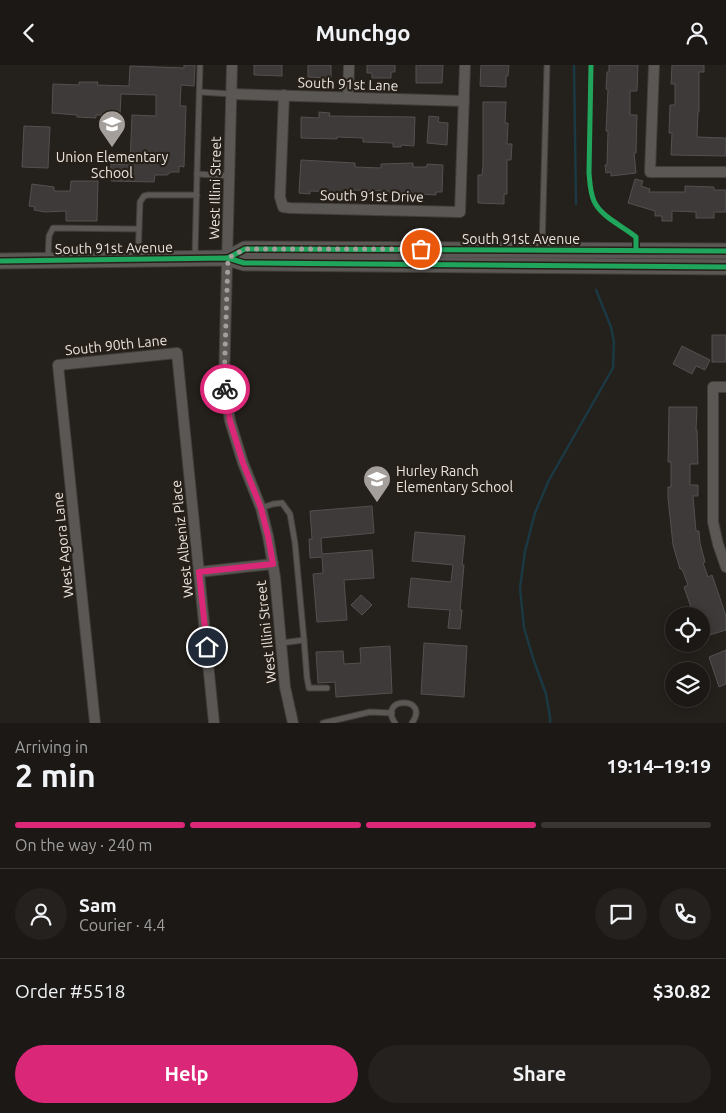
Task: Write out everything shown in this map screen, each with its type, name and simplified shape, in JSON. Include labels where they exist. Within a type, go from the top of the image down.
[{"type":"main road","name":"South 91st Avenue","points":[[228,258],[245,249],[726,251]]},
{"type":"main road","name":"South 91st Avenue","points":[[0,261],[228,258],[244,263],[726,267]]},
{"type":"street","name":"West Illini Street","points":[[232,65],[224,383],[230,421],[243,463],[261,508],[268,536],[273,564],[285,687],[293,723]]},
{"type":"street","points":[[348,97],[349,65]]},
{"type":"street","points":[[464,101],[465,65]]},
{"type":"street","points":[[654,65],[650,172],[726,172]]},
{"type":"street","name":"South 91st Lane","points":[[232,94],[464,101]]},
{"type":"street","name":"South 91st Drive","points":[[284,95],[280,197],[283,207],[290,208],[460,212],[464,101]]},
{"type":"street","name":"South 90th Lane","points":[[58,365],[177,353]]},
{"type":"street","name":"West Albeniz Place","points":[[177,353],[214,723]]},
{"type":"street","name":"West Agora Lane","points":[[58,365],[95,723]]},
{"type":"street","points":[[726,387],[713,387],[713,522],[726,567]]},
{"type":"street","points":[[199,572],[273,564]]},
{"type":"lane","points":[[195,259],[200,65]]},
{"type":"lane","points":[[542,250],[547,65]]},
{"type":"lane","points":[[200,92],[232,94]]},
{"type":"lane","points":[[197,174],[229,176]]},
{"type":"lane","points":[[138,259],[140,202],[144,196],[197,195]]},
{"type":"lane","points":[[48,261],[50,232],[52,228],[139,229]]},
{"type":"lane","points":[[261,508],[282,503],[290,514],[295,543],[309,688],[327,688]]},
{"type":"lane","points":[[280,643],[304,640]]},
{"type":"lane","points":[[395,723],[392,713],[395,706],[403,702],[414,707],[416,715],[412,723]]},
{"type":"lane","points":[[323,723],[370,712],[392,713]]},
{"type":"path","points":[[592,65],[589,173],[591,190],[598,208],[611,220],[636,237],[636,250]]},
{"type":"building","points":[[184,65],[195,65],[194,86],[181,85],[180,106],[186,106],[184,167],[179,166],[179,172],[155,175],[154,182],[111,181],[111,164],[130,165],[132,115],[156,116],[156,95],[121,94],[120,115],[96,115],[96,118],[52,113],[53,84],[79,85],[79,82],[98,82],[97,85],[129,86],[130,66],[184,68]]},
{"type":"building","points":[[254,65],[282,65],[282,76],[254,75]]},
{"type":"building","points":[[308,65],[331,65],[331,78],[308,77]]},
{"type":"building","points":[[367,65],[395,65],[395,72],[391,72],[391,78],[372,78],[372,73],[367,73]]},
{"type":"building","points":[[416,65],[443,65],[442,83],[416,83]]},
{"type":"building","points":[[481,65],[509,65],[506,87],[480,86]]},
{"type":"building","points":[[609,65],[638,65],[637,91],[630,91],[630,115],[637,115],[636,153],[634,153],[636,173],[611,176],[611,172],[606,173],[608,90],[606,89]]},
{"type":"building","points":[[672,65],[704,65],[704,72],[699,72],[697,137],[726,138],[726,156],[671,155],[672,133],[669,133],[670,105],[675,105],[675,84],[671,84]]},
{"type":"building","points":[[483,102],[506,102],[507,144],[512,144],[511,160],[507,160],[507,194],[504,194],[504,204],[478,203],[478,175],[482,175],[483,165]]},
{"type":"building","points":[[319,112],[330,113],[329,116],[415,117],[414,146],[401,145],[401,147],[393,147],[393,143],[363,142],[363,138],[301,138],[301,117],[319,118]]},
{"type":"building","points":[[429,116],[439,117],[438,122],[448,123],[447,145],[427,143]]},
{"type":"building","points":[[24,126],[50,127],[48,168],[22,167]]},
{"type":"building","points":[[301,160],[355,163],[355,167],[381,168],[381,164],[413,163],[413,167],[427,167],[427,164],[443,165],[442,192],[436,192],[436,195],[390,194],[390,191],[348,190],[348,192],[310,191],[310,194],[299,193]]},
{"type":"building","points":[[635,179],[643,181],[641,186],[650,189],[649,192],[685,192],[685,186],[714,187],[714,190],[726,190],[726,212],[714,212],[714,218],[696,218],[696,212],[672,211],[672,221],[662,221],[662,216],[655,216],[655,211],[628,203]]},
{"type":"building","points":[[71,181],[98,181],[97,221],[66,221],[66,211],[45,212],[34,210],[35,207],[29,206],[32,184],[54,187],[54,191],[70,191]]},
{"type":"building","points":[[712,335],[726,335],[726,362],[712,362]]},
{"type":"building","points":[[682,346],[710,360],[705,370],[696,366],[692,374],[673,364]]},
{"type":"building","points":[[669,407],[697,407],[698,464],[690,464],[690,485],[698,485],[698,496],[693,496],[696,531],[699,531],[705,562],[703,563],[708,577],[712,575],[726,616],[726,630],[710,635],[710,607],[691,607],[684,587],[688,585],[682,569],[680,569],[673,545],[668,498],[668,487],[671,487],[671,462],[668,462]]},
{"type":"building","points":[[372,506],[374,533],[321,538],[322,554],[372,550],[374,578],[344,580],[347,620],[317,622],[313,574],[323,573],[322,557],[310,558],[309,539],[312,539],[310,511]]},
{"type":"building","points":[[415,532],[465,536],[460,629],[448,628],[450,610],[408,607],[411,578],[451,582],[453,565],[412,561]]},
{"type":"building","points":[[361,595],[372,605],[362,615],[351,605]]},
{"type":"building","points":[[424,643],[467,646],[464,697],[421,694]]},
{"type":"building","points":[[390,646],[392,693],[336,697],[335,682],[318,683],[316,652],[343,651],[344,664],[361,663],[360,648]]},
{"type":"building","points":[[726,650],[726,684],[719,687],[709,657]]},
{"type":"waterway","points":[[574,65],[576,204]]},
{"type":"waterway","points":[[550,723],[546,694],[524,628],[520,588],[525,551],[535,513],[549,480],[613,368],[614,342],[611,327],[596,290]]},
{"type":"cycle path","points":[[591,65],[590,187],[597,207],[636,237],[636,250]]},
{"type":"cycle path","points":[[228,258],[245,249],[726,251]]},
{"type":"cycle path","points":[[0,261],[228,258],[244,263],[726,267]]},
{"type":"way so far","points":[[225,389],[228,258],[245,249],[421,249]]},
{"type":"place","name":"Union Elementary School","points":[[112,148]]},
{"type":"place","name":"Hurley Ranch Elementary School","points":[[377,503]]},
{"type":"route","points":[[207,647],[199,572],[273,564],[261,508],[243,463],[230,421],[225,389]]}]
